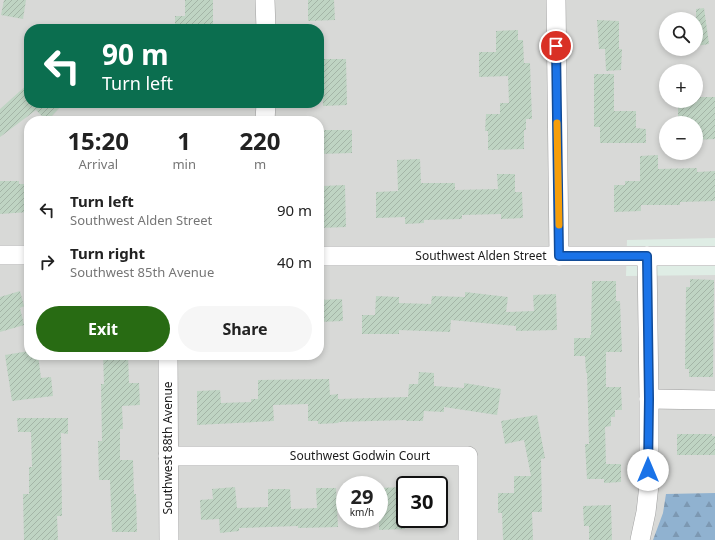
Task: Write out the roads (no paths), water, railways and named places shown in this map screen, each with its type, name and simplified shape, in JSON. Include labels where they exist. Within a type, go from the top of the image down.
[{"type":"street","points":[[265,0],[266,24]]},
{"type":"street","points":[[556,0],[559,256]]},
{"type":"street","points":[[0,255],[24,255]]},
{"type":"street","name":"Southwest Alden Street","points":[[324,256],[715,256]]},
{"type":"street","points":[[640,540],[646,512],[648,485],[649,399],[647,256]]},
{"type":"street","name":"Southwest 88th Avenue","points":[[168,360],[169,540]]},
{"type":"street","points":[[649,399],[715,400]]},
{"type":"street","name":"Southwest Godwin Court","points":[[168,456],[468,456],[468,540]]}]
